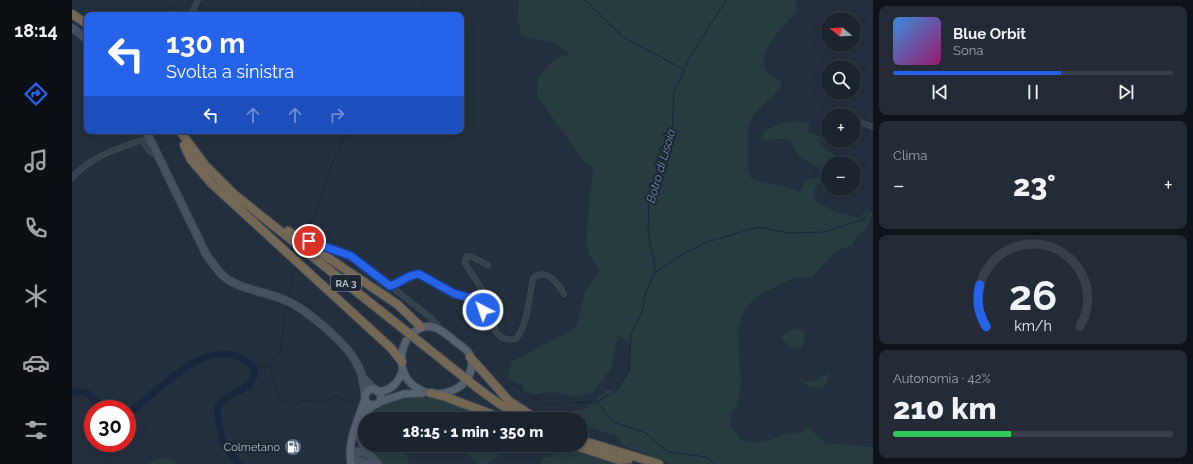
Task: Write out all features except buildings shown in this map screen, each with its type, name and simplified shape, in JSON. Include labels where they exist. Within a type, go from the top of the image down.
[{"type":"highway","points":[[72,9],[84,17]]},
{"type":"highway","points":[[72,14],[84,22]]},
{"type":"highway","name":"RA 3","points":[[177,134],[208,175],[250,214],[480,396],[505,412]]},
{"type":"highway","name":"RA 3","points":[[182,134],[205,165],[235,195],[480,390],[514,412]]},
{"type":"highway","points":[[186,134],[210,166],[252,204],[325,257],[397,304],[423,326]]},
{"type":"highway","points":[[184,145],[191,160],[211,183],[391,348],[402,366]]},
{"type":"highway","points":[[470,357],[509,401],[526,412]]},
{"type":"highway","points":[[429,393],[446,397],[486,412]]},
{"type":"highway","points":[[588,438],[641,455],[652,463]]},
{"type":"highway","points":[[588,442],[652,463]]},
{"type":"highway","points":[[588,446],[628,459],[652,463]]},
{"type":"highway","points":[[588,450],[619,460],[628,459]]},
{"type":"main road","points":[[72,28],[84,37]]},
{"type":"main road","points":[[148,134],[207,256],[226,279],[238,285],[286,300],[298,307],[348,350],[358,364],[362,377],[365,397],[368,404],[376,404]]},
{"type":"main road","points":[[414,332],[423,326],[434,327],[442,331],[465,349],[470,357],[472,368],[469,376]]},
{"type":"main road","points":[[353,460],[350,447],[365,397],[370,390],[387,390],[398,380],[402,366],[402,352],[406,341]]},
{"type":"main road","points":[[402,366],[412,385],[429,393]]},
{"type":"main road","points":[[362,377],[366,384],[380,396],[376,404]]},
{"type":"main road","points":[[353,460],[355,431],[362,415],[376,404],[407,393],[447,393],[462,385]]},
{"type":"main road","points":[[355,431],[368,454],[378,464]]},
{"type":"main road","points":[[353,460],[359,451],[368,454]]},
{"type":"main road","points":[[353,460],[368,464]]},
{"type":"street","points":[[192,12],[198,0]]},
{"type":"street","points":[[861,123],[873,127]]},
{"type":"street","points":[[72,178],[82,166],[93,159],[142,140],[150,152],[154,154],[157,152]]},
{"type":"street","points":[[309,241],[351,256],[427,316],[442,331]]},
{"type":"street","points":[[488,265],[470,256],[466,257],[465,263],[487,300],[494,329],[501,337],[516,340],[525,321],[533,278],[537,275],[543,274],[556,280],[564,294]]},
{"type":"street","points":[[390,286],[398,284],[413,274],[419,274],[455,294],[476,299],[481,302],[481,308],[485,313],[490,314]]},
{"type":"street","points":[[423,326],[429,320],[427,316]]},
{"type":"green space","points":[[519,0],[796,0],[797,13],[774,37],[767,48],[765,55],[764,66],[767,72],[771,76],[780,80],[781,86],[775,94],[753,115],[748,128],[748,170],[751,178],[800,192],[805,181],[821,174],[821,184],[819,182],[815,189],[814,200],[832,210],[858,218],[869,210],[873,213],[865,231],[857,235],[852,245],[836,251],[811,278],[796,277],[756,297],[744,310],[737,332],[741,380],[737,406],[732,413],[730,425],[741,440],[756,443],[771,440],[783,434],[799,433],[808,427],[825,443],[873,447],[873,464],[672,464],[622,445],[618,436],[588,427],[588,412],[568,412],[586,408],[606,390],[616,390],[629,371],[631,343],[618,336],[611,368],[594,392],[579,397],[553,392],[529,395],[523,393],[522,385],[508,378],[512,361],[576,328],[585,292],[600,270],[590,256],[586,241],[593,168],[584,161],[537,96],[538,78],[554,59],[570,54],[554,43],[521,36],[518,17]]},
{"type":"green space","points":[[790,122],[803,122],[810,124],[807,132],[821,137],[821,148],[825,148],[836,156],[821,156],[821,170],[798,155],[789,140],[762,140],[761,137],[777,125]]},
{"type":"green space","points":[[795,329],[805,332],[804,342],[801,347],[791,348],[781,338],[787,331]]},
{"type":"green space","points":[[830,372],[825,386],[819,388],[812,387],[799,380],[813,382]]},
{"type":"green space","points":[[407,397],[440,399],[476,412],[371,412],[390,402]]},
{"type":"green space","points":[[372,452],[403,452],[407,456],[409,464],[381,464]]},
{"type":"green space","points":[[467,452],[489,452],[501,455],[486,464],[477,464]]},
{"type":"green space","points":[[555,452],[583,452],[617,462],[630,464],[541,464],[543,457],[552,457]]},
{"type":"green space","points":[[164,458],[179,464],[146,464]]},
{"type":"waterway","points":[[167,0],[169,5],[178,12]]},
{"type":"waterway","points":[[418,12],[424,0]]},
{"type":"waterway","points":[[585,0],[623,37],[683,69]]},
{"type":"waterway","name":"Botro di Lisoia","points":[[512,384],[546,404],[597,402],[616,391],[629,371],[631,335],[643,309],[646,291],[656,271],[648,233],[649,198],[672,133],[674,92],[691,55],[726,0]]},
{"type":"waterway","points":[[307,234],[330,169],[346,134]]},
{"type":"waterway","points":[[657,271],[676,258],[707,242],[758,227],[788,233],[825,232],[864,219],[873,207]]},
{"type":"waterway","points":[[288,297],[295,267]]},
{"type":"waterway","points":[[270,365],[280,352],[287,304]]},
{"type":"waterway","points":[[136,407],[170,379],[187,367],[204,358],[221,354],[238,356],[254,367],[252,382],[242,390],[229,396],[219,405],[218,418],[224,444],[231,455],[240,464]]},
{"type":"waterway","points":[[254,367],[270,366],[280,398],[292,406],[307,400],[319,402],[336,396],[353,403]]},
{"type":"waterway","points":[[72,391],[87,393],[94,400]]},
{"type":"waterway","points":[[597,402],[613,422],[646,433],[667,452],[707,457],[714,464]]},
{"type":"place","name":"Colmetano","points":[[293,447]]},
{"type":"route","points":[[309,241],[351,256],[390,286],[398,284],[413,274],[419,274],[455,294],[465,295],[476,299],[481,302],[481,308],[483,310]]}]
